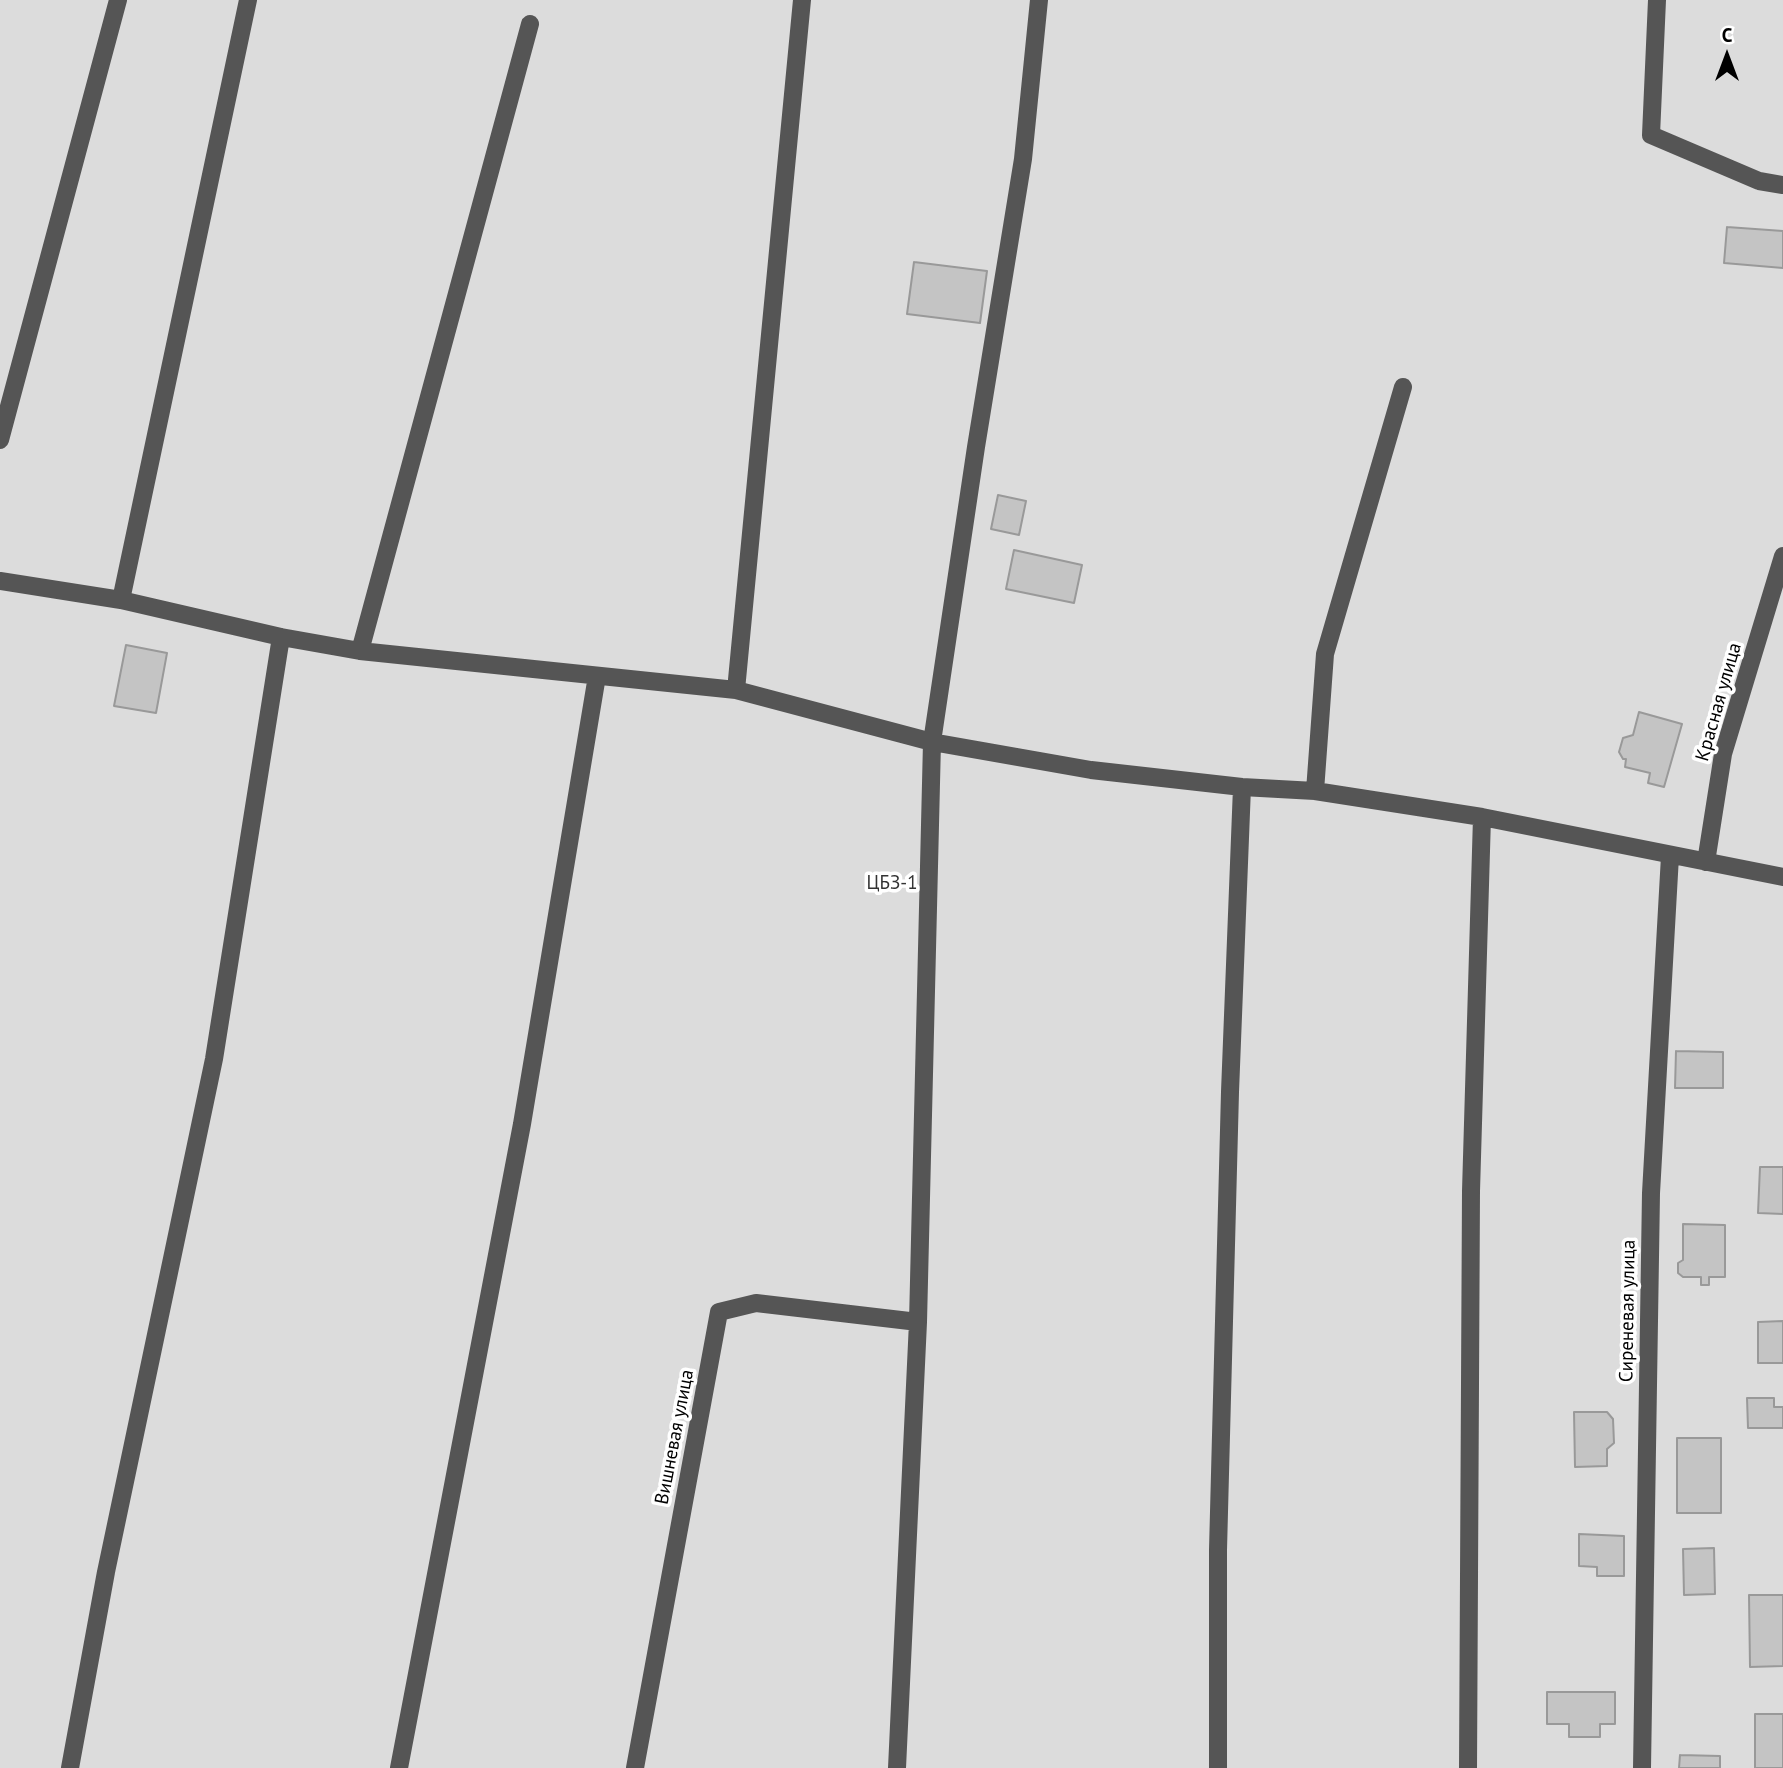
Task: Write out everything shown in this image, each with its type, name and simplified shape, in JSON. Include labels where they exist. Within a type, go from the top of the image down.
[{"type":"street","points":[[0,440],[118,0]]},
{"type":"street","points":[[121,600],[248,0]]},
{"type":"street","points":[[736,690],[802,0]]},
{"type":"street","points":[[897,1768],[918,1322],[932,742],[1023,159],[1039,0]]},
{"type":"street","points":[[1657,0],[1651,135],[1759,181],[1783,185]]},
{"type":"street","points":[[360,651],[530,24]]},
{"type":"street","points":[[1315,791],[1325,654],[1403,387]]},
{"type":"street","name":"Красная улица","points":[[1706,862],[1723,754],[1783,556]]},
{"type":"street","points":[[0,581],[121,600],[360,651],[736,690],[932,742],[1091,770],[1242,787],[1315,791],[1482,817],[1783,877]]},
{"type":"street","points":[[70,1768],[106,1572],[214,1059],[281,636]]},
{"type":"street","points":[[399,1768],[522,1124],[597,676]]},
{"type":"street","points":[[1218,1768],[1218,1550],[1230,1092],[1242,787]]},
{"type":"street","points":[[1468,1768],[1471,1191],[1482,817]]},
{"type":"street","name":"Сиреневая улица","points":[[1642,1768],[1651,1193],[1670,856]]},
{"type":"street","name":"Вишневая улица","points":[[635,1768],[719,1312],[756,1303],[918,1322]]},
{"type":"green space","name":"ЦБЗ-1","points":[[0,0],[1783,0],[1783,1768],[0,1768]]},
{"type":"building","points":[[1727,227],[1783,231],[1783,268],[1724,263]]},
{"type":"building","points":[[914,262],[987,271],[980,323],[907,314]]},
{"type":"building","points":[[998,495],[1026,501],[1019,535],[991,529]]},
{"type":"building","points":[[1014,550],[1082,565],[1074,603],[1006,589]]},
{"type":"building","points":[[126,645],[167,653],[156,713],[114,706]]},
{"type":"building","points":[[1639,712],[1682,724],[1664,787],[1648,783],[1650,773],[1625,767],[1626,759],[1623,759],[1619,752],[1623,738],[1633,735]]},
{"type":"building","points":[[1676,1051],[1723,1052],[1723,1088],[1675,1088]]},
{"type":"building","points":[[1760,1167],[1783,1167],[1783,1214],[1758,1213]]},
{"type":"building","points":[[1683,1224],[1725,1225],[1725,1277],[1709,1277],[1709,1285],[1701,1285],[1701,1277],[1683,1277],[1678,1273],[1678,1263],[1683,1260]]},
{"type":"building","points":[[1783,1321],[1783,1363],[1758,1363],[1758,1322]]},
{"type":"building","points":[[1747,1398],[1774,1398],[1774,1407],[1783,1407],[1783,1428],[1748,1428]]},
{"type":"building","points":[[1574,1412],[1607,1412],[1613,1419],[1614,1443],[1607,1449],[1607,1466],[1575,1467]]},
{"type":"building","points":[[1677,1438],[1721,1438],[1721,1513],[1677,1513]]},
{"type":"building","points":[[1579,1534],[1624,1536],[1624,1576],[1597,1576],[1597,1567],[1579,1566]]},
{"type":"building","points":[[1714,1548],[1715,1594],[1684,1595],[1683,1549]]},
{"type":"building","points":[[1749,1595],[1783,1595],[1783,1666],[1750,1667]]},
{"type":"building","points":[[1547,1692],[1615,1692],[1615,1724],[1600,1724],[1600,1737],[1569,1737],[1569,1724],[1547,1724]]},
{"type":"building","points":[[1755,1714],[1783,1714],[1783,1768],[1755,1768]]},
{"type":"building","points":[[1680,1755],[1720,1756],[1720,1768],[1679,1768]]}]
